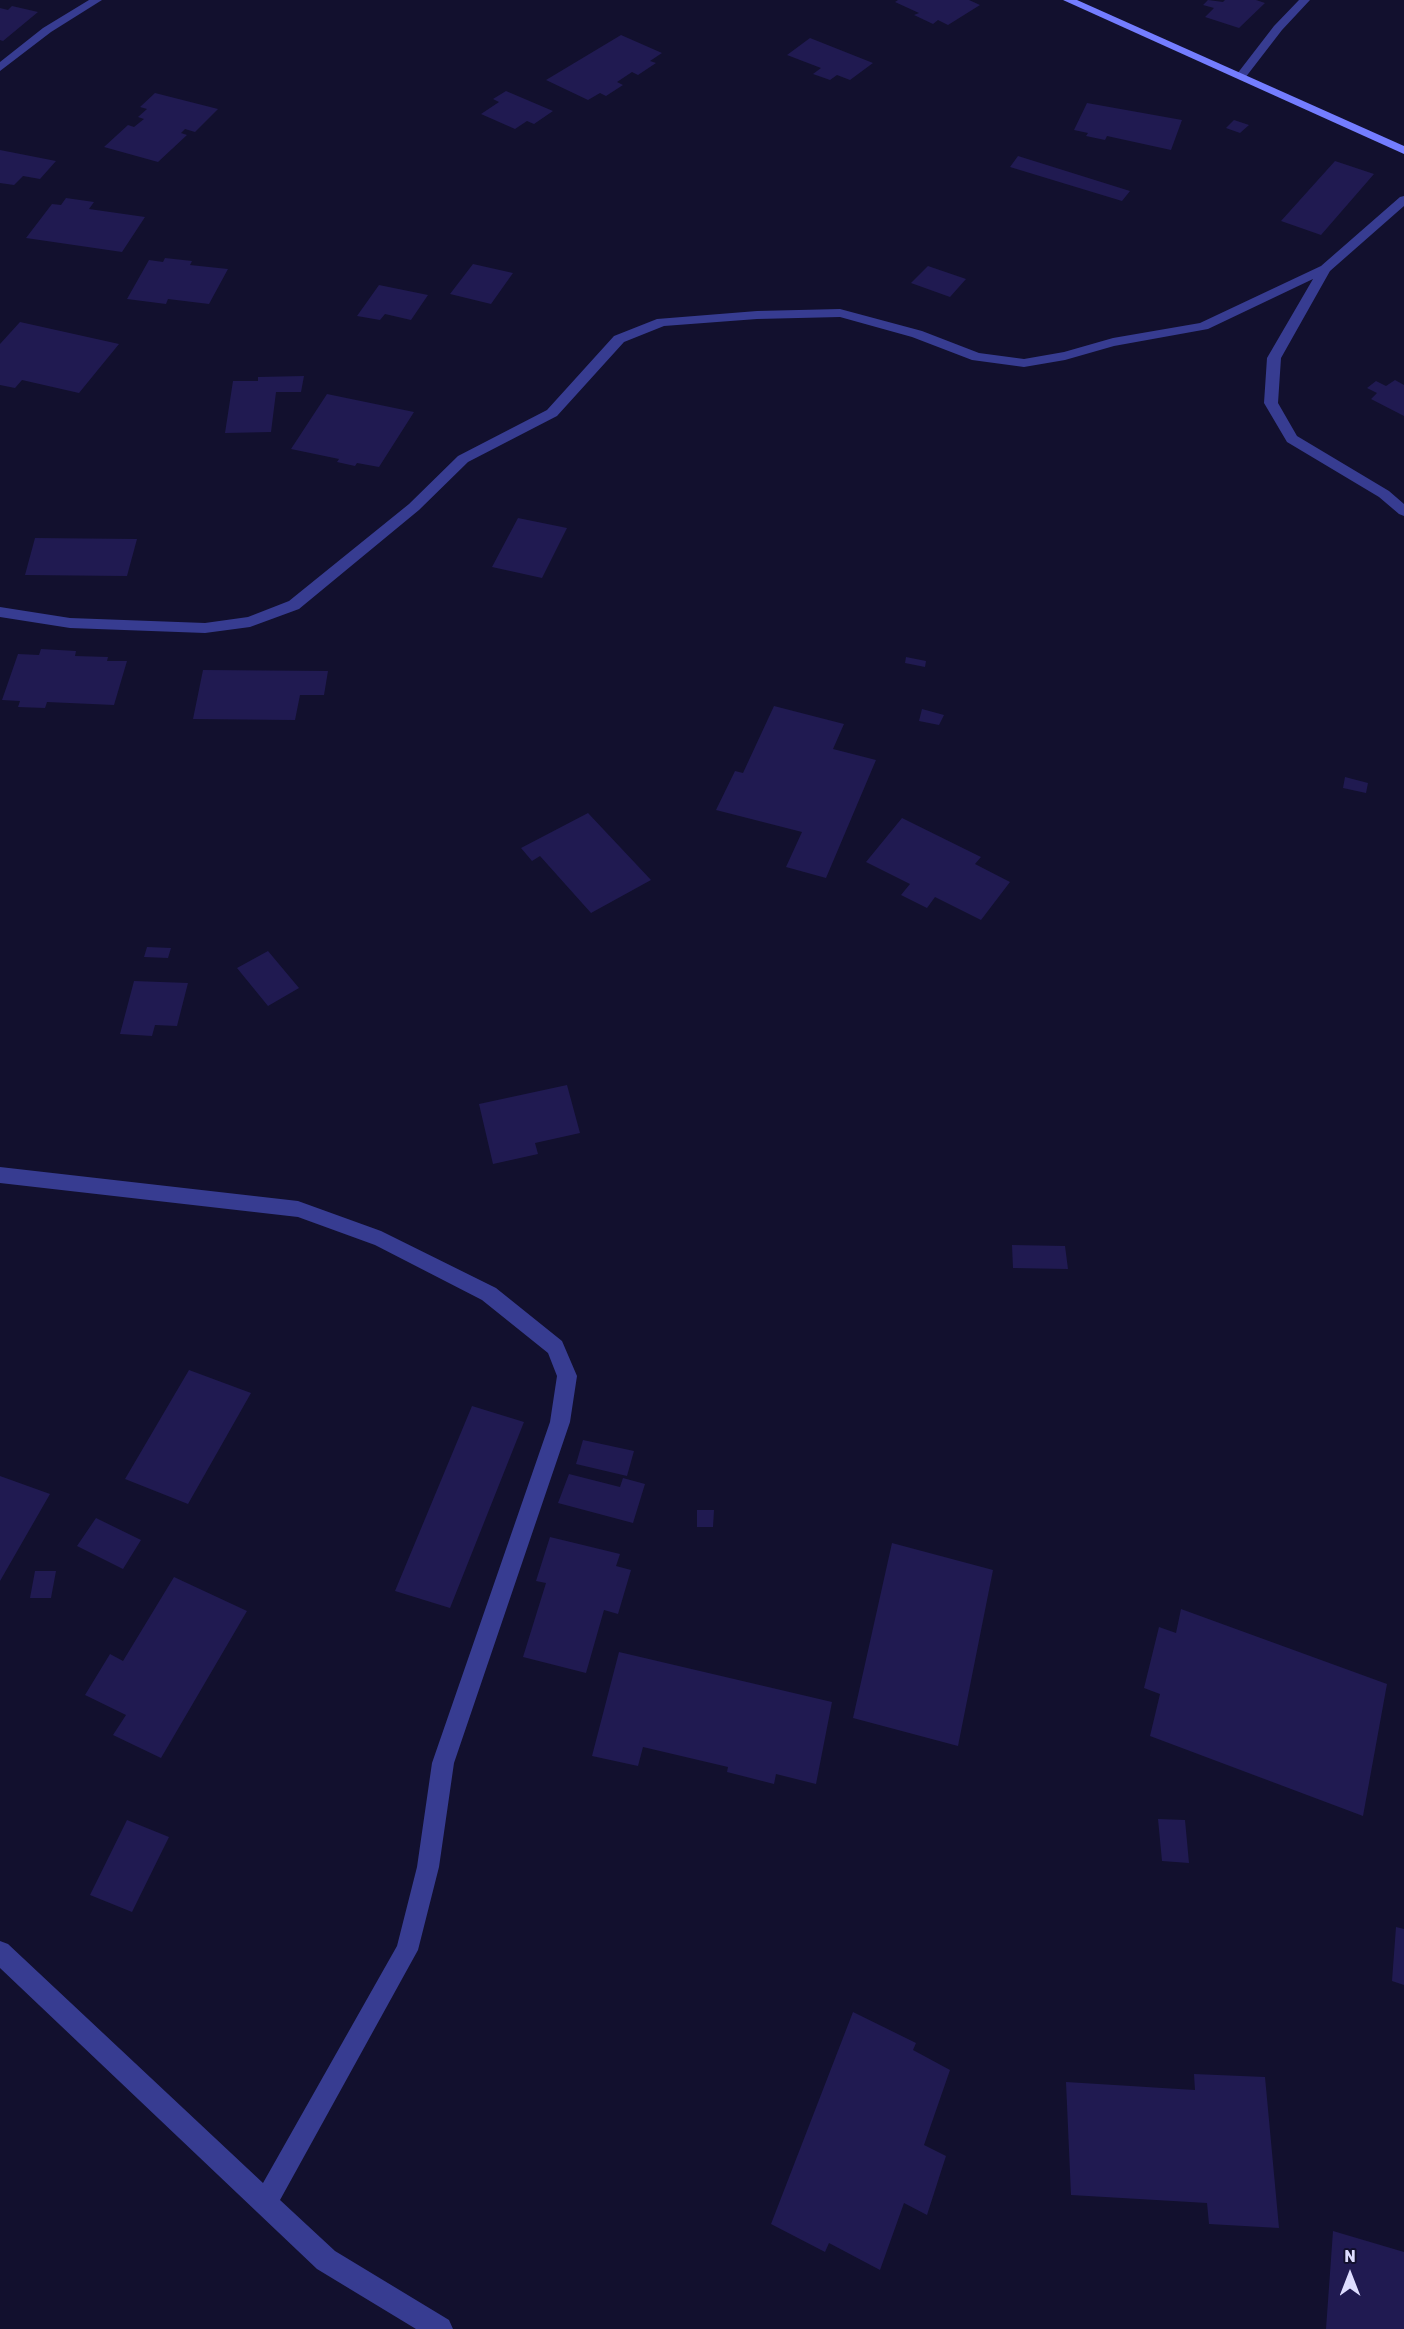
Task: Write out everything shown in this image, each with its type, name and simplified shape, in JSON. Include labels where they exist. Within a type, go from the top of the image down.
[{"type":"street","points":[[0,68],[47,30],[97,0]]},
{"type":"street","points":[[1068,0],[1404,150]]},
{"type":"street","points":[[1241,76],[1278,28],[1305,0]]},
{"type":"street","points":[[0,612],[70,623],[205,628],[250,622],[294,605],[414,507],[463,459],[552,413],[619,339],[662,322],[757,315],[840,314],[916,334],[977,357],[1024,363],[1065,356],[1113,342],[1203,326],[1325,269],[1404,200]]},
{"type":"street","points":[[1325,269],[1274,358],[1271,403],[1292,439],[1384,494],[1404,511]]},
{"type":"street","points":[[0,1175],[298,1209],[381,1239],[489,1294],[555,1347],[567,1376],[560,1422],[443,1763],[428,1867],[407,1950],[265,2203]]},
{"type":"street","points":[[0,1952],[326,2260],[440,2329]]},
{"type":"building","points":[[898,0],[969,0],[980,5],[948,25],[938,20],[933,24],[914,15],[919,13],[895,2]]},
{"type":"building","points":[[1208,0],[1223,2],[1225,0],[1256,0],[1265,3],[1239,28],[1205,17],[1214,8],[1203,5]]},
{"type":"building","points":[[12,6],[38,12],[3,41],[0,40],[0,8],[8,10]]},
{"type":"building","points":[[621,35],[662,53],[650,61],[656,63],[638,75],[632,72],[617,82],[623,85],[606,96],[600,93],[588,100],[546,80]]},
{"type":"building","points":[[810,38],[873,63],[850,80],[837,75],[830,80],[813,74],[821,68],[787,55]]},
{"type":"building","points":[[506,91],[553,111],[534,124],[527,121],[515,129],[481,114],[499,102],[493,99]]},
{"type":"building","points":[[155,93],[218,109],[195,132],[185,129],[181,133],[187,135],[158,162],[104,147],[128,125],[134,127],[144,119],[138,117],[147,109],[140,107]]},
{"type":"building","points":[[1087,103],[1182,120],[1171,150],[1107,136],[1105,140],[1086,136],[1088,133],[1074,130]]},
{"type":"building","points":[[1234,120],[1249,125],[1240,133],[1226,128]]},
{"type":"building","points":[[0,150],[56,161],[40,179],[23,176],[14,185],[0,183]]},
{"type":"building","points":[[1018,156],[1130,191],[1122,201],[1010,167]]},
{"type":"building","points":[[1335,161],[1374,174],[1321,235],[1281,221]]},
{"type":"building","points":[[66,198],[94,202],[89,209],[145,217],[122,252],[26,238],[52,204],[61,205]]},
{"type":"building","points":[[165,258],[192,261],[190,265],[228,269],[209,304],[168,299],[166,304],[127,299],[149,260],[163,262]]},
{"type":"building","points":[[473,264],[513,273],[491,304],[450,294]]},
{"type":"building","points":[[928,266],[966,279],[950,297],[911,283]]},
{"type":"building","points":[[379,285],[428,295],[411,320],[385,314],[380,320],[357,316]]},
{"type":"building","points":[[20,322],[119,344],[79,393],[22,380],[15,388],[0,385],[0,344]]},
{"type":"building","points":[[304,376],[301,392],[276,392],[271,432],[225,433],[233,381],[258,381],[258,377]]},
{"type":"building","points":[[1395,380],[1404,385],[1404,416],[1371,399],[1377,393],[1367,388],[1376,381],[1386,386]]},
{"type":"building","points":[[327,394],[414,412],[379,467],[357,463],[355,466],[337,462],[339,459],[291,449]]},
{"type":"building","points":[[518,518],[567,528],[542,578],[492,567]]},
{"type":"building","points":[[35,538],[137,539],[127,576],[25,575]]},
{"type":"building","points":[[41,649],[76,651],[75,656],[108,657],[107,661],[127,661],[114,705],[47,702],[45,708],[18,707],[20,701],[2,700],[18,654],[39,655]]},
{"type":"building","points":[[906,657],[926,661],[925,667],[905,663]]},
{"type":"building","points":[[203,670],[328,671],[324,695],[300,695],[295,720],[193,719]]},
{"type":"building","points":[[774,706],[844,724],[833,749],[876,760],[826,878],[786,867],[802,832],[716,810],[735,771],[743,773]]},
{"type":"building","points":[[922,709],[944,715],[939,725],[919,721]]},
{"type":"building","points":[[1345,777],[1368,783],[1366,793],[1343,788]]},
{"type":"building","points":[[588,813],[651,880],[591,913],[540,856],[532,861],[521,848]]},
{"type":"building","points":[[902,818],[981,857],[975,864],[1010,882],[981,920],[935,897],[927,908],[901,895],[910,884],[866,862]]},
{"type":"building","points":[[147,947],[171,948],[168,958],[144,957]]},
{"type":"building","points":[[268,951],[299,988],[268,1006],[237,968]]},
{"type":"building","points":[[134,981],[188,983],[177,1026],[155,1025],[152,1036],[120,1034]]},
{"type":"building","points":[[567,1085],[580,1133],[535,1143],[538,1154],[493,1164],[479,1104]]},
{"type":"building","points":[[1012,1245],[1065,1246],[1068,1269],[1013,1268]]},
{"type":"building","points":[[189,1370],[251,1393],[188,1504],[125,1479]]},
{"type":"building","points":[[472,1406],[524,1422],[450,1608],[395,1591]]},
{"type":"building","points":[[583,1440],[634,1451],[627,1476],[576,1464]]},
{"type":"building","points":[[569,1474],[620,1487],[623,1478],[645,1484],[633,1523],[558,1503]]},
{"type":"building","points":[[0,1476],[50,1494],[0,1581]]},
{"type":"building","points":[[697,1510],[714,1510],[713,1527],[697,1527]]},
{"type":"building","points":[[96,1518],[141,1540],[123,1569],[77,1546]]},
{"type":"building","points":[[550,1537],[620,1554],[616,1566],[631,1570],[618,1614],[604,1610],[586,1673],[523,1657],[546,1583],[536,1581]]},
{"type":"building","points":[[892,1543],[993,1570],[958,1746],[853,1718]]},
{"type":"building","points":[[35,1571],[56,1571],[51,1598],[30,1598]]},
{"type":"building","points":[[174,1577],[247,1611],[161,1758],[113,1735],[126,1715],[85,1695],[110,1654],[123,1661]]},
{"type":"building","points":[[1181,1609],[1387,1684],[1363,1816],[1150,1736],[1160,1694],[1144,1688],[1159,1627],[1176,1633]]},
{"type":"building","points":[[619,1652],[832,1702],[816,1784],[776,1774],[774,1784],[727,1772],[728,1767],[643,1747],[638,1766],[592,1756]]},
{"type":"building","points":[[1158,1819],[1185,1820],[1189,1863],[1162,1861]]},
{"type":"building","points":[[127,1820],[169,1837],[132,1912],[90,1895]]},
{"type":"building","points":[[1396,1927],[1404,1929],[1404,1985],[1392,1981]]},
{"type":"building","points":[[853,2012],[916,2043],[913,2050],[950,2070],[924,2145],[946,2156],[927,2215],[904,2203],[880,2270],[829,2243],[825,2252],[771,2224]]},
{"type":"building","points":[[1194,2074],[1265,2077],[1279,2228],[1209,2224],[1207,2203],[1071,2195],[1066,2082],[1195,2090]]},
{"type":"building","points":[[1333,2231],[1404,2252],[1404,2329],[1326,2329]]}]
